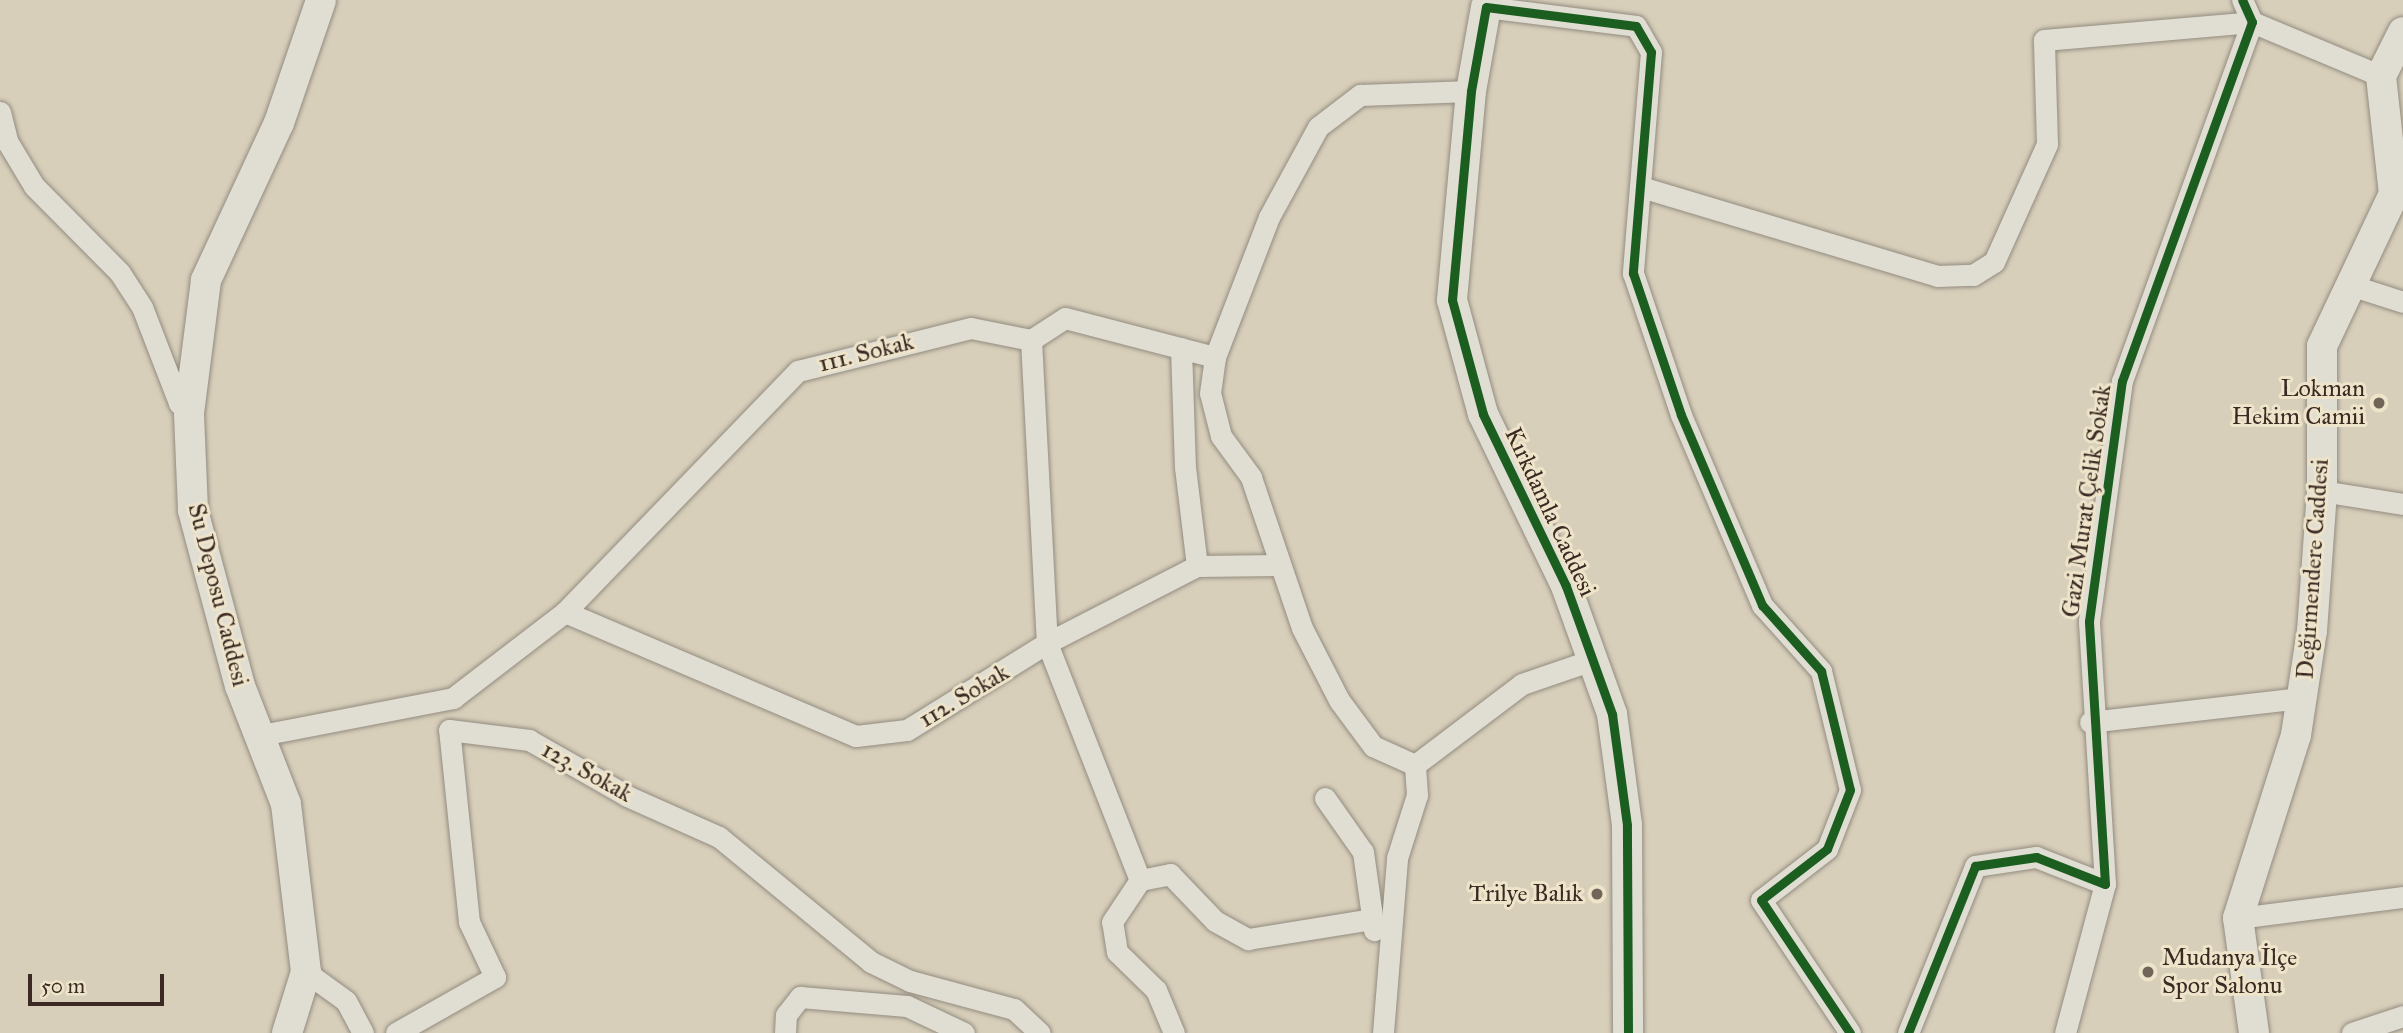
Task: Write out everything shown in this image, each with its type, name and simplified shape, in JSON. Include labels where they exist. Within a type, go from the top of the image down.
[{"type":"street","name":"Su Deposu Caddesi","points":[[287,1033],[306,972],[286,804],[256,736],[193,510],[189,413],[206,280],[278,123],[321,0]]},
{"type":"street","points":[[2242,0],[2252,22]]},
{"type":"street","points":[[1486,7],[1636,26],[1651,52],[1633,273],[1681,415],[1762,605],[1821,671],[1850,790],[1827,849],[1761,900],[1850,1033]]},
{"type":"street","name":"Kırkdamla Caddesi","points":[[1486,7],[1471,91],[1452,300],[1483,414],[1566,586],[1621,755],[1628,1033]]},
{"type":"street","points":[[1641,187],[1937,276],[1973,275],[1994,262],[2047,144],[2044,40],[2252,22],[2381,76],[2403,32]]},
{"type":"street","name":"Gazi Murat Çelik Sokak","points":[[2105,884],[2090,722],[2089,621],[2122,382],[2252,22]]},
{"type":"street","name":"Değirmendere Caddesi","points":[[2254,1033],[2238,918],[2302,698],[2322,491],[2322,346],[2394,194],[2381,76]]},
{"type":"street","points":[[1415,765],[1373,746],[1339,700],[1302,628],[1251,477],[1221,436],[1209,393],[1215,357],[1269,217],[1318,127],[1360,95],[1471,91]]},
{"type":"street","points":[[0,112],[7,141],[34,186],[120,273],[142,307],[179,403],[189,413]]},
{"type":"street","points":[[2350,285],[2403,302]]},
{"type":"street","points":[[1140,880],[1047,643],[1031,340],[1065,318],[1215,357]]},
{"type":"street","name":"111. Sokak","points":[[453,698],[565,612],[799,371],[971,328],[1031,340]]},
{"type":"street","points":[[1181,348],[1185,467],[1197,566]]},
{"type":"street","points":[[2322,491],[2403,504]]},
{"type":"street","name":"112. Sokak","points":[[565,612],[856,736],[908,730],[1047,643],[1197,566],[1280,565]]},
{"type":"street","points":[[1415,765],[1522,684],[1592,660]]},
{"type":"street","points":[[256,736],[453,698],[449,730],[469,922],[495,978],[396,1033]]},
{"type":"street","points":[[2090,722],[2302,698]]},
{"type":"street","name":"123. Sokak","points":[[449,730],[529,740],[627,796],[719,837],[871,962],[911,981],[1014,1009],[1040,1033]]},
{"type":"street","points":[[1383,1033],[1397,858],[1417,795],[1415,765]]},
{"type":"street","points":[[1325,798],[1363,852],[1371,919],[1376,1033]]},
{"type":"street","points":[[1908,1033],[1975,866],[2036,857],[2105,884],[2065,1033]]},
{"type":"street","points":[[1174,1033],[1156,989],[1117,952],[1112,922],[1140,880],[1170,874],[1215,921],[1248,939],[1371,919]]},
{"type":"street","points":[[2238,918],[2403,897]]},
{"type":"street","points":[[306,972],[346,1001],[363,1033]]},
{"type":"street","points":[[907,1006],[911,981]]},
{"type":"street","points":[[785,1033],[786,1016],[800,997],[907,1006],[964,1033]]},
{"type":"street","points":[[2352,1033],[2403,1016]]},
{"type":"cycle path","points":[[1908,1033],[1975,866],[2036,857],[2105,884],[2089,621],[2122,381],[2252,22],[2242,0]]},
{"type":"cycle path","points":[[1628,1033],[1627,825],[1612,714],[1566,586],[1483,414],[1452,300],[1471,91],[1486,7],[1636,26],[1651,52],[1633,273],[1681,415],[1762,605],[1821,671],[1850,790],[1827,849],[1761,900],[1850,1033]]},
{"type":"place","name":"Lokman Hekim Camii","points":[[2379,403]]},
{"type":"place","name":"Trilye Balık","points":[[1597,894]]},
{"type":"place","name":"Mudanya İlçe Spor Salonu","points":[[2148,972]]}]
